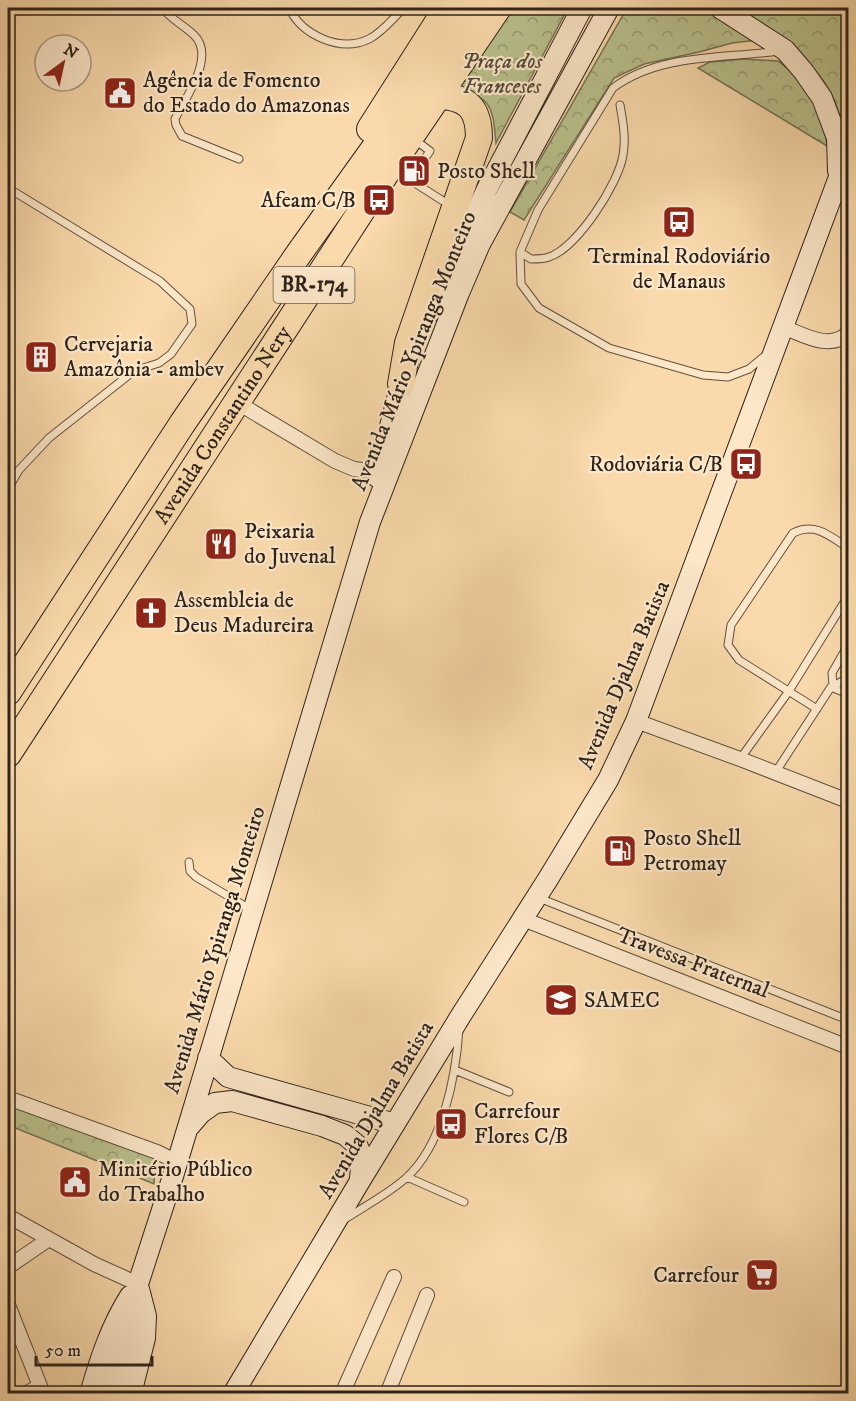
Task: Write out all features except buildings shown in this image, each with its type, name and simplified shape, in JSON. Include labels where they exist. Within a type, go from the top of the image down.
[{"type":"highway","name":"Avenida Constantino Nery","points":[[8,754],[238,403],[400,173],[410,137],[439,96],[476,12]]},
{"type":"highway","name":"Avenida Constantino Nery","points":[[8,692],[182,424],[300,252],[476,12]]},
{"type":"highway","points":[[401,384],[408,343],[479,138],[479,123],[475,113],[466,102],[452,96],[439,96]]},
{"type":"main road","name":"Avenida Mário Ypiranga Monteiro","points":[[384,473],[401,384],[446,274],[487,189],[582,8]]},
{"type":"main road","name":"Avenida Mário Ypiranga Monteiro","points":[[111,1394],[138,1284],[176,1165],[384,473],[480,244],[609,8]]},
{"type":"main road","points":[[720,8],[785,50],[822,98],[845,144]]},
{"type":"main road","name":"Avenida Djalma Batista","points":[[233,1394],[460,1017],[608,780],[636,721],[839,183],[845,144]]},
{"type":"main road","points":[[208,1058],[228,1077],[395,1124]]},
{"type":"main road","points":[[186,1131],[201,1113],[215,1103],[232,1101],[322,1126],[345,1135],[357,1145],[362,1156],[360,1181]]},
{"type":"main road","points":[[90,1394],[107,1339],[119,1313],[138,1284]]},
{"type":"main road","points":[[131,1394],[145,1338],[146,1316],[138,1284]]},
{"type":"street","points":[[783,327],[821,341],[831,342],[842,340],[849,333]]},
{"type":"street","points":[[238,403],[335,461],[354,469],[384,473]]},
{"type":"street","points":[[636,721],[849,801]]},
{"type":"street","name":"Travessa Fraternal","points":[[523,919],[849,1047]]},
{"type":"street","points":[[8,1098],[157,1152],[169,1158],[176,1165]]},
{"type":"street","points":[[8,1216],[94,1264],[138,1284]]},
{"type":"street","points":[[8,1267],[49,1239]]},
{"type":"street","points":[[342,1394],[394,1277]]},
{"type":"street","points":[[387,1394],[427,1295]]},
{"type":"street","points":[[8,1305],[42,1390],[25,1394]]},
{"type":"lane","points":[[162,8],[167,15],[195,36],[201,44],[203,53],[201,65],[175,119],[176,125],[182,136],[239,159]]},
{"type":"lane","points":[[289,8],[300,25],[308,32],[330,41],[349,42],[367,40],[377,34],[404,8]]},
{"type":"lane","points":[[776,347],[749,369],[728,377],[703,375],[609,348],[539,308],[521,284],[520,252],[537,210],[613,88],[629,75],[682,60],[744,56],[785,50]]},
{"type":"lane","points":[[520,252],[531,260],[549,257],[574,240],[587,225],[617,174],[623,158],[625,141],[620,105]]},
{"type":"lane","points":[[400,173],[454,207]]},
{"type":"lane","points":[[8,188],[160,281],[190,309],[192,324],[171,354],[159,363],[134,371],[49,438],[19,470],[8,489]]},
{"type":"lane","points":[[817,709],[739,660],[728,645],[731,625],[793,533],[804,528],[814,529],[829,535],[849,548]]},
{"type":"lane","points":[[740,759],[789,691],[849,596]]},
{"type":"lane","points":[[832,686],[832,673],[849,645]]},
{"type":"lane","points":[[775,773],[832,686],[849,678]]},
{"type":"lane","points":[[832,686],[849,694]]},
{"type":"lane","points":[[189,862],[190,871],[195,877],[252,910]]},
{"type":"lane","points":[[537,897],[849,1020]]},
{"type":"lane","name":"Avenida Djalma Batista","points":[[333,1227],[407,1177],[422,1160],[440,1125],[455,1070],[460,1017]]},
{"type":"lane","points":[[455,1070],[509,1092]]},
{"type":"lane","points":[[407,1177],[464,1202]]},
{"type":"green space","name":"Praça dos Franceses","points":[[471,8],[568,8],[496,143],[492,114],[485,101],[478,96],[458,90]]},
{"type":"green space","name":"Praça dos Franceses","points":[[627,8],[701,8],[758,40],[732,43],[644,64],[614,78],[524,220],[510,212]]},
{"type":"green space","points":[[848,8],[848,109],[843,124],[831,93],[813,67],[790,46],[739,9]]},
{"type":"green space","points":[[745,59],[778,61],[802,80],[823,117],[827,146],[698,68],[710,62]]},
{"type":"green space","points":[[8,1102],[155,1157],[154,1184],[8,1125]]},
{"type":"place","name":"Agência de Fomento do Estado do Amazonas","points":[[120,93]]},
{"type":"place","name":"Posto Shell","points":[[414,171]]},
{"type":"place","name":"Afeam C/B","points":[[379,200]]},
{"type":"place","name":"Terminal Rodoviário de Manaus","points":[[679,222]]},
{"type":"place","name":"Cervejaria Amazônia - ambev","points":[[41,357]]},
{"type":"place","name":"Rodoviária C/B","points":[[746,464]]},
{"type":"place","name":"Peixaria do Juvenal","points":[[221,544]]},
{"type":"place","name":"Assembleia de Deus Madureira","points":[[151,613]]},
{"type":"place","name":"Posto Shell Petromay","points":[[620,851]]},
{"type":"place","name":"SAMEC","points":[[561,1000]]},
{"type":"place","name":"Carrefour Flores C/B","points":[[451,1124]]},
{"type":"place","name":"Minitério Público do Trabalho","points":[[75,1182]]},
{"type":"place","name":"Carrefour","points":[[762,1275]]}]
